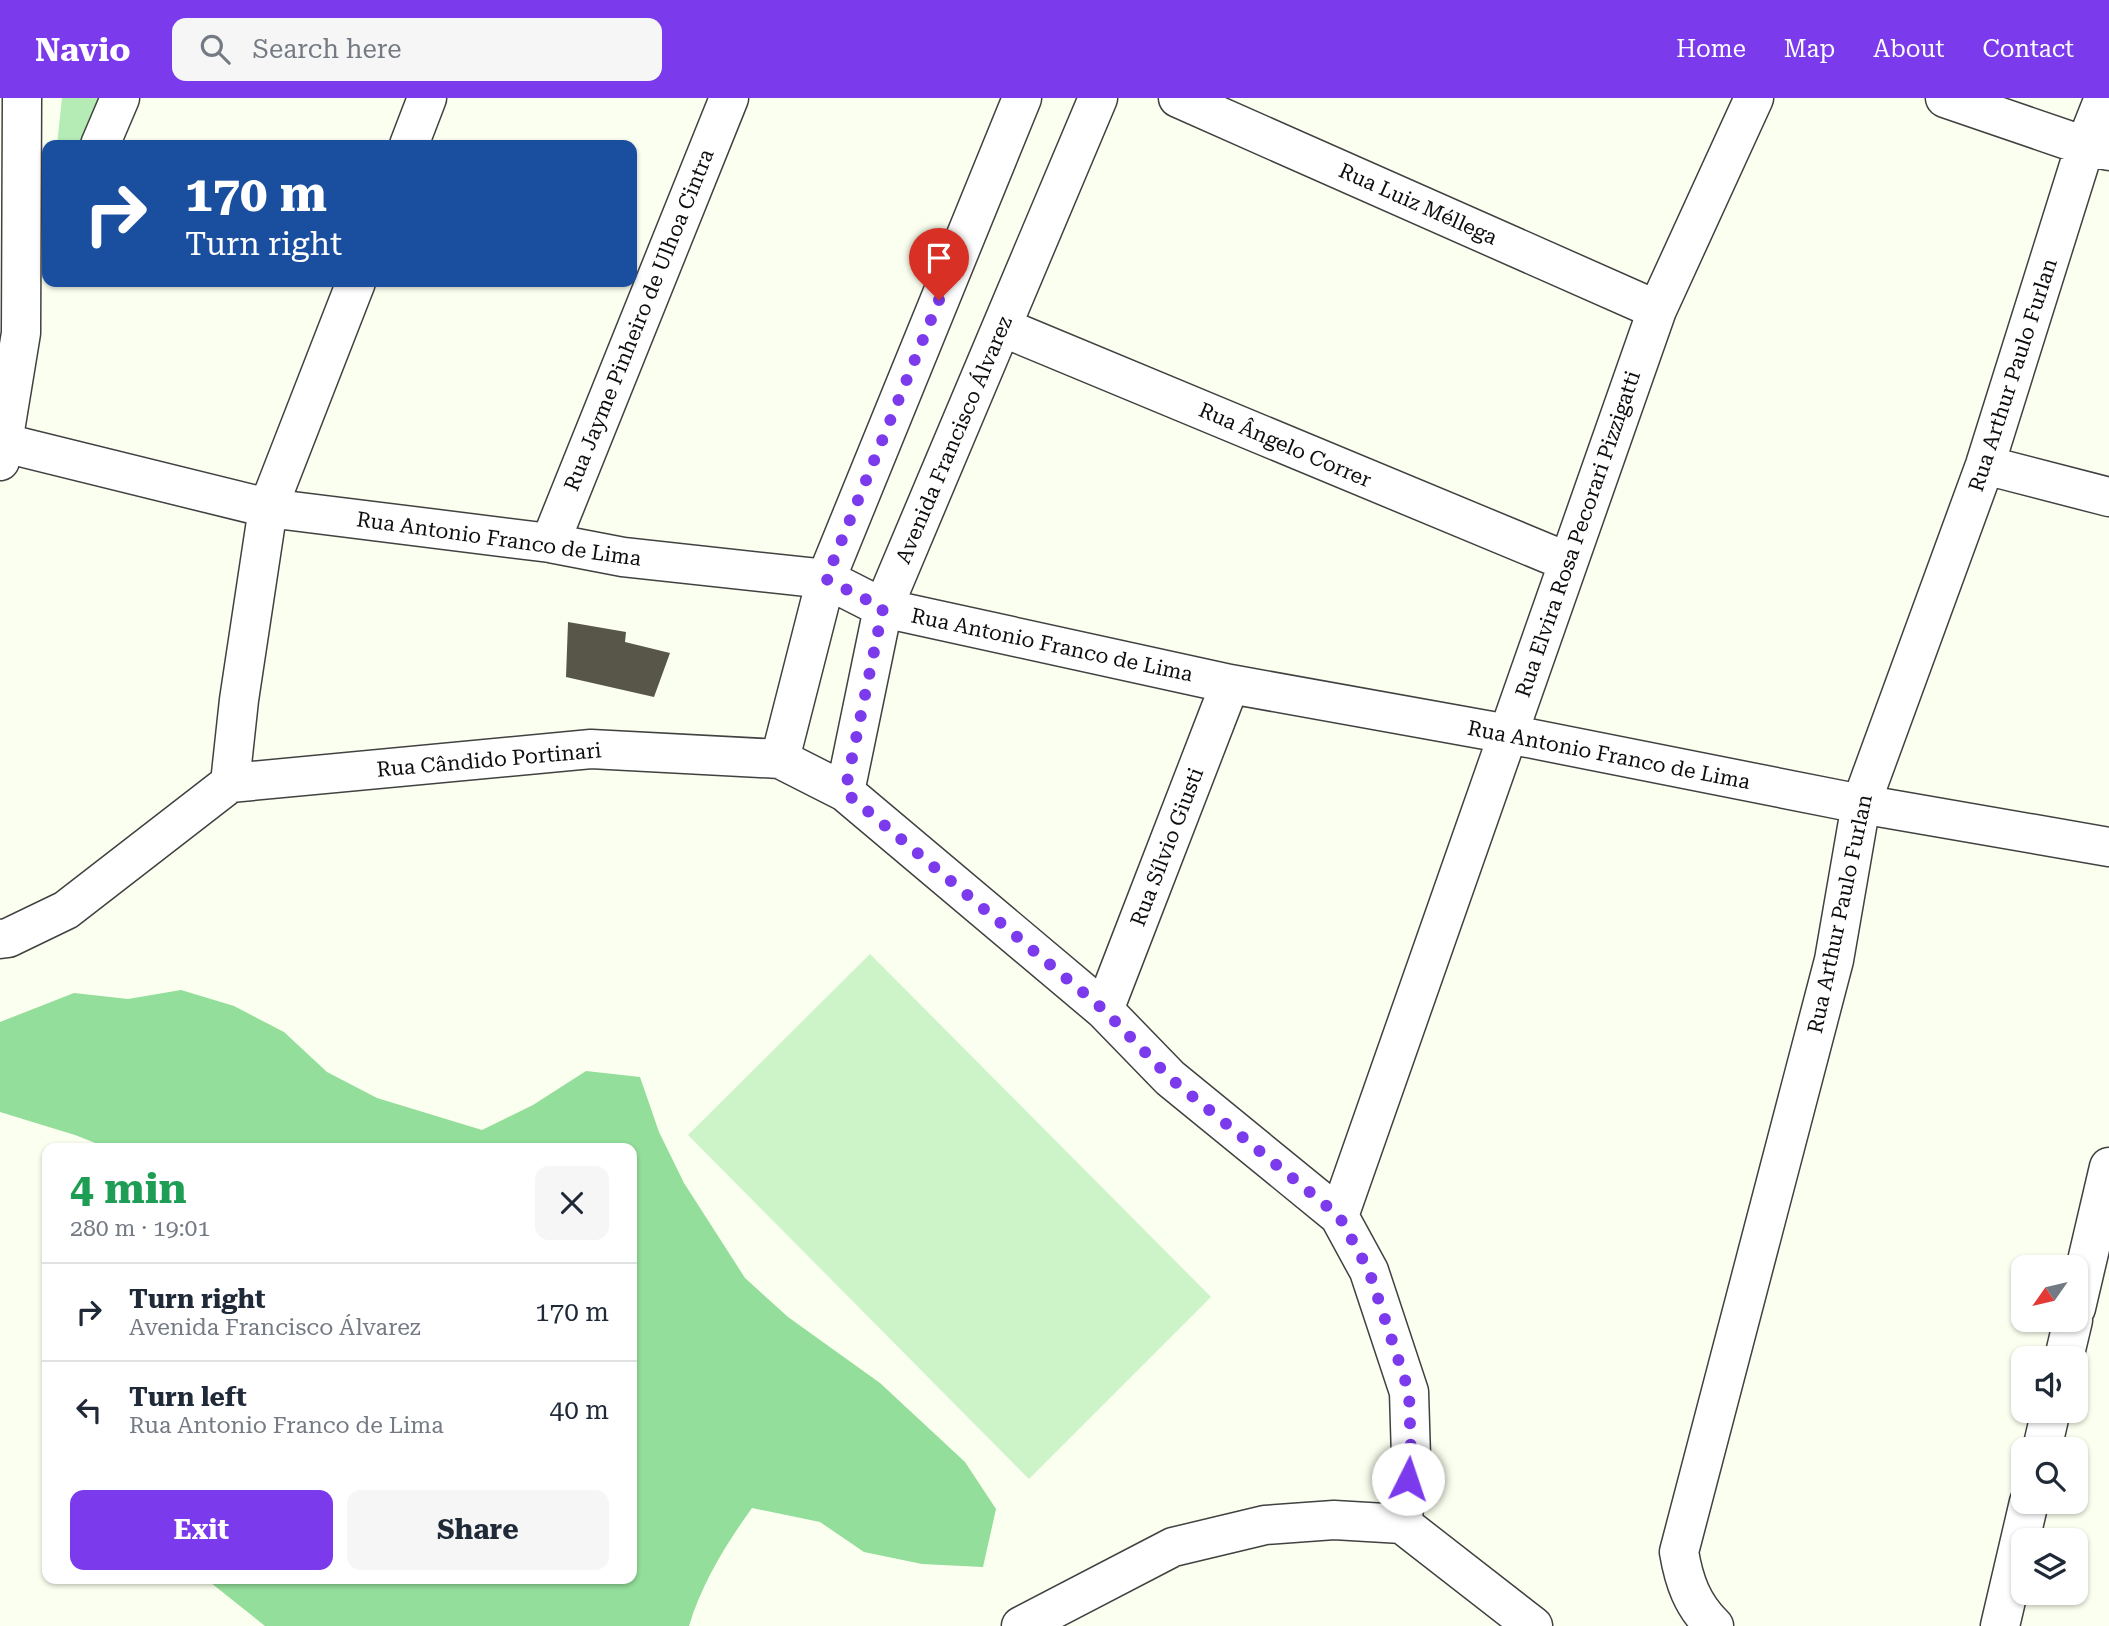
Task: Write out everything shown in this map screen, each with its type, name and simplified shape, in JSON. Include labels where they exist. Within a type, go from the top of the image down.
[{"type":"street","points":[[1,448],[21,334],[22,98]]},
{"type":"street","points":[[102,140],[120,98]]},
{"type":"street","points":[[411,140],[427,98]]},
{"type":"street","name":"Rua Jayme Pinheiro de Ulhoa Cintra","points":[[550,543],[729,98]]},
{"type":"street","points":[[780,759],[826,579],[1021,98]]},
{"type":"street","name":"Avenida Francisco Álvarez","points":[[845,792],[883,608],[1098,98]]},
{"type":"street","name":"Rua Luiz Méllega","points":[[1178,98],[1657,310]]},
{"type":"street","name":"Rua Elvira Rosa Pecorari Pizzigatti","points":[[1339,1216],[1657,310],[1755,98]]},
{"type":"street","points":[[1945,98],[2097,148]]},
{"type":"street","name":"Rua Arthur Paulo Furlan","points":[[1710,1623],[1692,1600],[1679,1552],[1834,960],[1861,804],[2097,148],[2104,98]]},
{"type":"street","points":[[21,334],[42,283]]},
{"type":"street","points":[[0,939],[66,910],[230,783],[239,700],[268,508],[354,287]]},
{"type":"street","name":"Rua Ângelo Correr","points":[[1002,327],[1568,562]]},
{"type":"street","name":"Rua Antonio Franco de Lima","points":[[1,448],[268,508],[550,543],[623,557],[826,579],[883,608],[1230,684],[1508,734],[1861,804],[2109,848]]},
{"type":"street","points":[[1985,465],[2109,497]]},
{"type":"street","name":"Rua Sílvio Giusti","points":[[1104,1010],[1230,684]]},
{"type":"street","name":"Rua Cândido Portinari","points":[[230,783],[590,749],[780,759],[845,792],[1104,1010],[1170,1078],[1339,1216],[1369,1271],[1409,1392],[1411,1457],[1402,1524]]},
{"type":"street","points":[[2088,1257],[2109,1167]]},
{"type":"street","points":[[2000,1626],[2026,1514]]},
{"type":"street","points":[[1021,1626],[1173,1547],[1265,1525],[1334,1520],[1402,1524],[1533,1626]]},
{"type":"green space","points":[[62,98],[113,98],[94,140],[58,140]]},
{"type":"green space","points":[[870,954],[1211,1297],[1029,1479],[688,1135]]},
{"type":"green space","points":[[181,990],[234,1006],[284,1032],[327,1072],[377,1098],[482,1130],[533,1105],[586,1071],[640,1077],[659,1132],[684,1183],[745,1278],[788,1317],[880,1383],[965,1462],[996,1509],[983,1567],[922,1564],[864,1552],[820,1522],[752,1508],[716,1564],[689,1626],[265,1626],[212,1584],[637,1584],[637,1143],[95,1143],[0,1112],[0,1022],[74,993],[128,999]]},
{"type":"building","points":[[568,622],[626,632],[625,642],[670,653],[654,697],[566,677]]},
{"type":"route","points":[[939,300],[826,579],[883,608],[845,792],[1104,1010],[1170,1078],[1339,1216],[1369,1271],[1409,1392],[1411,1457],[1408,1479]]}]
